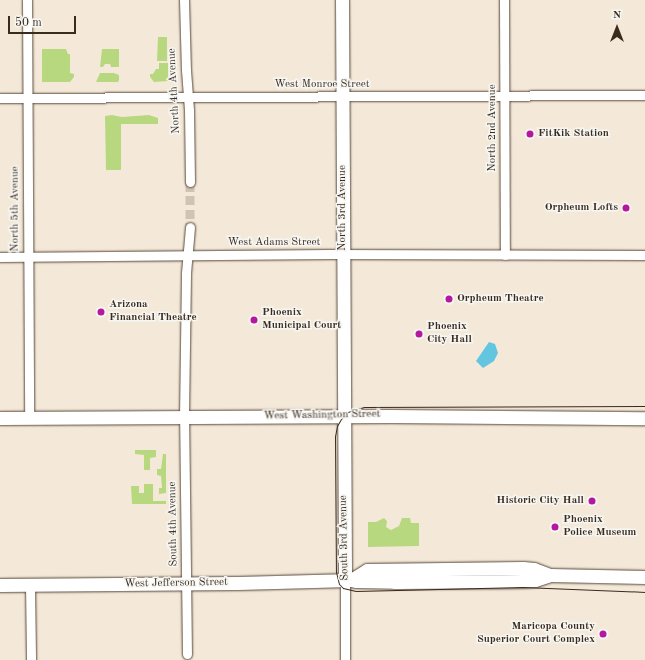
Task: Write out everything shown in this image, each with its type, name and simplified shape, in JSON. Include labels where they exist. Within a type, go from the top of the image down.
[{"type":"main road","name":"North 3rd Avenue","points":[[342,0],[344,416]]},
{"type":"main road","name":"West Washington Street","points":[[0,418],[344,416],[645,418]]},
{"type":"main road","name":"South 3rd Avenue","points":[[344,416],[348,580]]},
{"type":"main road","name":"West Jefferson Street","points":[[0,585],[187,584],[348,580],[356,582],[523,581],[535,580],[550,575],[645,577]]},
{"type":"street","name":"North 5th Avenue","points":[[27,0],[29,418]]},
{"type":"street","name":"North 4th Avenue","points":[[184,0],[190,182]]},
{"type":"street","name":"North 2nd Avenue","points":[[504,0],[505,256]]},
{"type":"street","name":"West Monroe Street","points":[[0,98],[645,95]]},
{"type":"street","points":[[184,417],[186,273],[190,227]]},
{"type":"street","name":"West Adams Street","points":[[0,257],[343,254],[505,256],[645,255]]},
{"type":"street","name":"South 4th Avenue","points":[[184,417],[187,658]]},
{"type":"street","name":"South 3rd Avenue","points":[[345,660],[348,580]]},
{"type":"street","points":[[30,585],[31,660]]},
{"type":"green space","points":[[158,37],[167,37],[167,61],[157,61]]},
{"type":"green space","points":[[42,49],[66,49],[68,54],[70,54],[70,73],[74,74],[74,77],[70,82],[42,82]]},
{"type":"green space","points":[[102,49],[119,49],[119,67],[111,67],[110,64],[105,64],[103,67],[100,67]]},
{"type":"green space","points":[[159,63],[168,63],[168,81],[154,82],[150,77],[150,74],[153,74],[156,69],[159,69]]},
{"type":"green space","points":[[100,73],[114,73],[119,75],[119,80],[118,82],[96,82]]},
{"type":"green space","points":[[112,115],[122,117],[149,115],[158,118],[158,124],[121,124],[121,170],[106,170],[105,116]]},
{"type":"green space","points":[[135,450],[156,450],[156,457],[150,458],[150,470],[144,470],[144,455],[135,454]]},
{"type":"green space","points":[[163,454],[166,454],[166,493],[159,494],[159,488],[162,488],[161,476],[157,475],[157,469],[161,469]]},
{"type":"green space","points":[[144,484],[153,484],[153,501],[166,501],[166,504],[132,504],[131,486],[139,486],[139,493],[144,493]]},
{"type":"green space","points":[[384,518],[387,521],[386,527],[391,530],[399,526],[402,518],[410,518],[411,523],[419,523],[419,546],[368,547],[368,522],[376,522]]},
{"type":"water","points":[[489,342],[495,344],[498,353],[494,361],[483,368],[476,361]]},
{"type":"tunnel","points":[[190,182],[190,227]]},
{"type":"tram line","points":[[645,406],[364,407],[348,412],[337,426],[335,436],[336,572],[339,584],[343,588],[356,591],[523,587],[645,592]]},
{"type":"place","name":"FitKik Station","points":[[530,134]]},
{"type":"place","name":"Orpheum Lofts","points":[[626,208]]},
{"type":"place","name":"Orpheum Theatre","points":[[449,299]]},
{"type":"place","name":"Arizona Financial Theatre","points":[[101,312]]},
{"type":"place","name":"Phoenix Municipal Court","points":[[254,320]]},
{"type":"place","name":"Phoenix City Hall","points":[[419,334]]},
{"type":"place","name":"Historic City Hall","points":[[592,501]]},
{"type":"place","name":"Phoenix Police Museum","points":[[555,527]]},
{"type":"place","name":"Maricopa County Superior Court Complex","points":[[603,634]]}]
